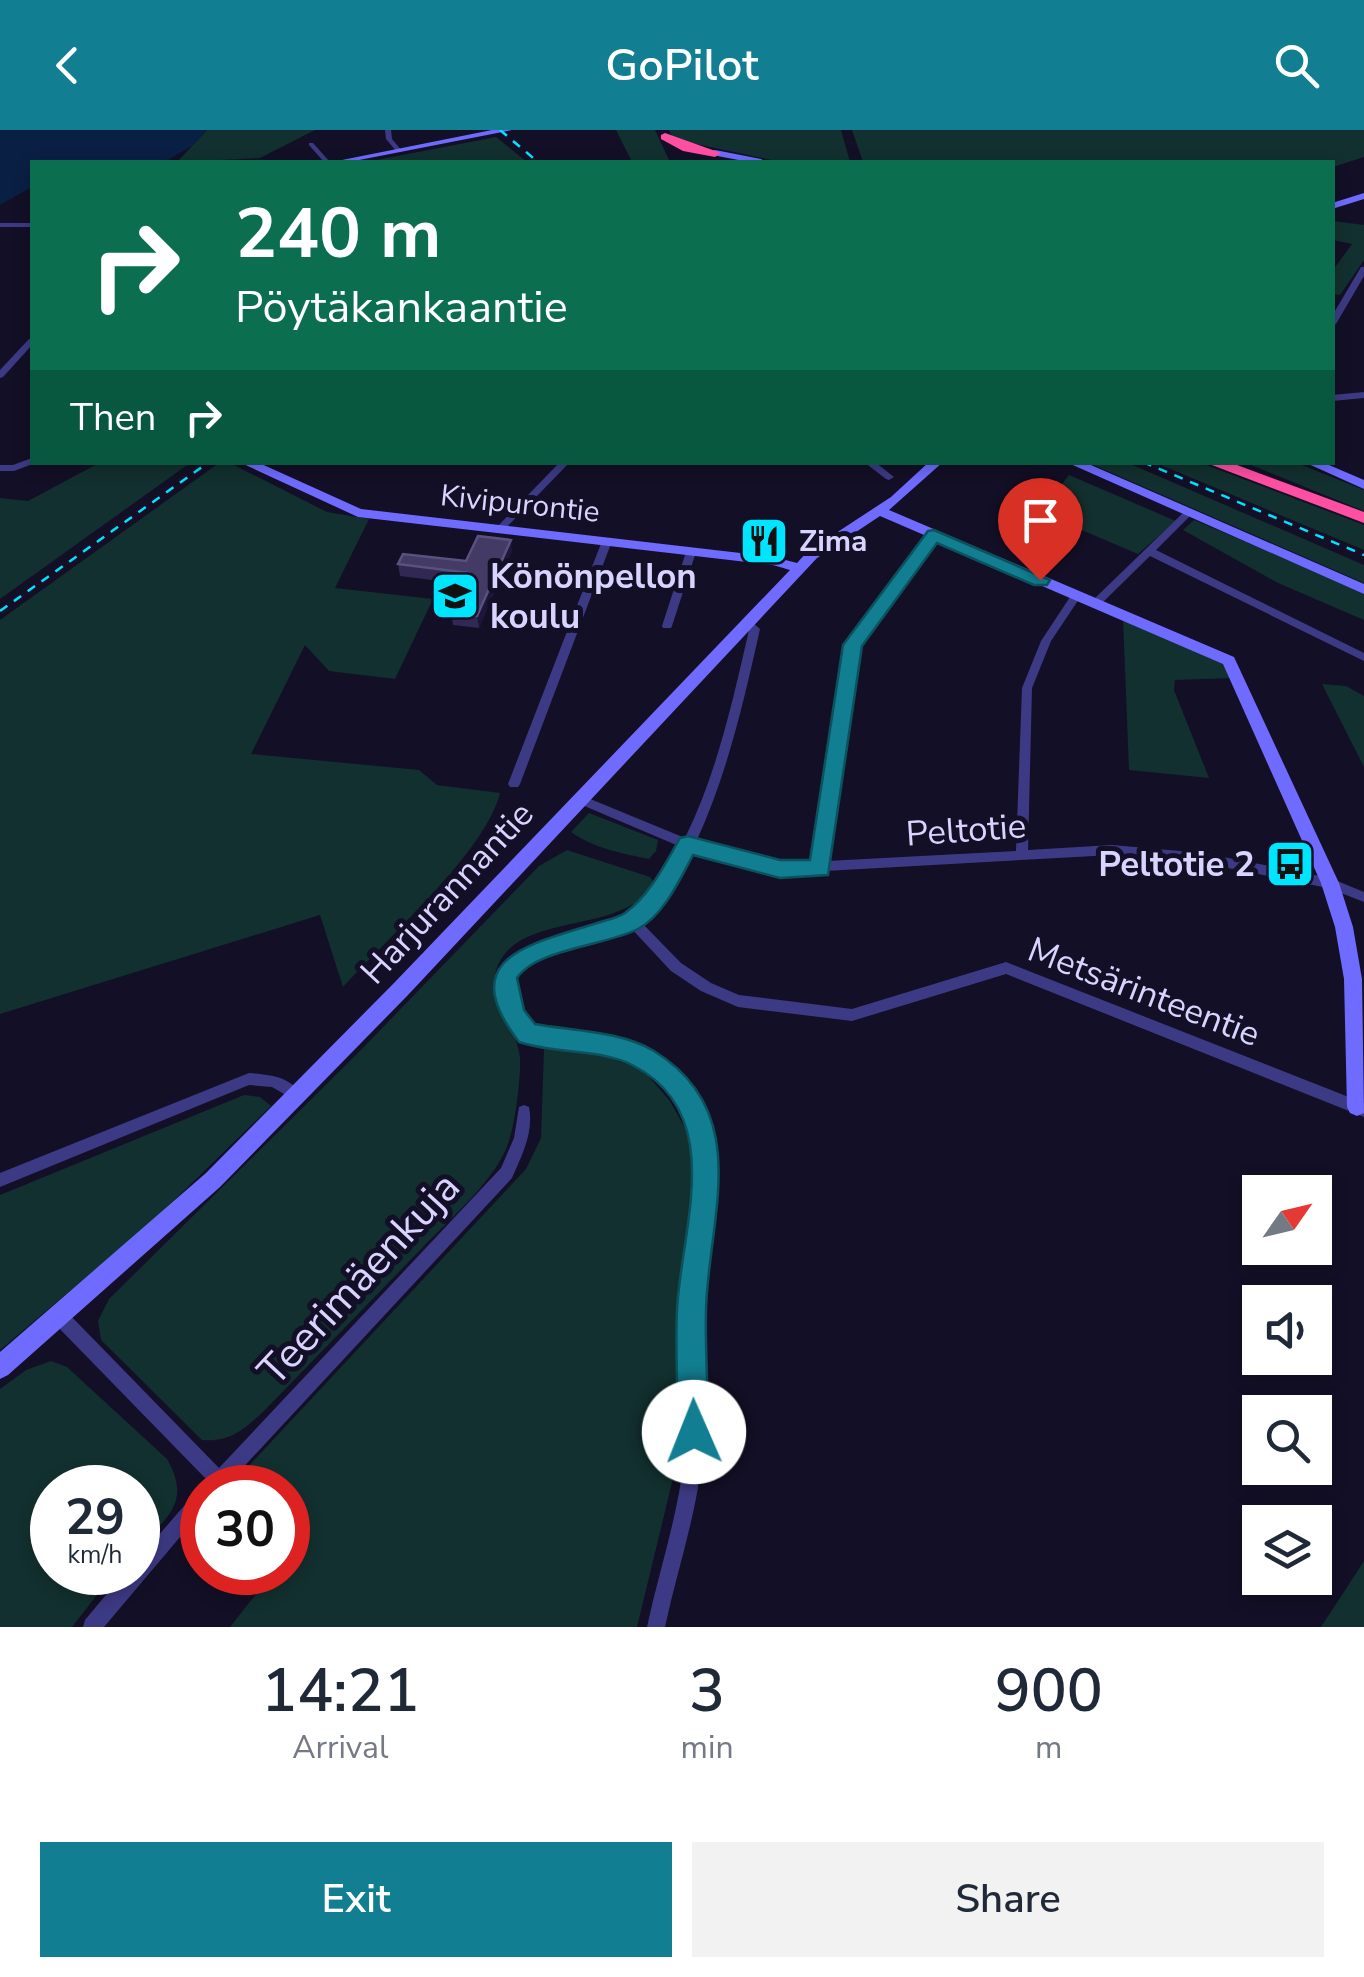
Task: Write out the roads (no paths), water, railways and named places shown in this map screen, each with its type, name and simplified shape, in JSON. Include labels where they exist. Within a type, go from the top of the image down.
[{"type":"highway","points":[[664,134],[687,148],[715,153]]},
{"type":"highway","points":[[664,134],[681,160]]},
{"type":"highway","points":[[686,160],[715,153]]},
{"type":"highway","points":[[1220,465],[1364,518]]},
{"type":"highway","points":[[1239,465],[1364,518]]},
{"type":"street","points":[[388,130],[389,139],[398,150]]},
{"type":"street","points":[[346,160],[507,130]]},
{"type":"street","points":[[312,144],[325,160]]},
{"type":"street","points":[[715,153],[752,160]]},
{"type":"street","points":[[1335,205],[1364,196]]},
{"type":"street","points":[[1,224],[30,225]]},
{"type":"street","points":[[1335,319],[1364,269]]},
{"type":"street","points":[[0,375],[30,344]]},
{"type":"street","points":[[1335,398],[1364,395]]},
{"type":"street","points":[[0,468],[30,462]]},
{"type":"street","name":"Kivipurontie","points":[[252,465],[358,513],[774,561],[799,568]]},
{"type":"street","points":[[500,530],[563,465]]},
{"type":"street","points":[[872,465],[889,477]]},
{"type":"street","name":"Harjurannantie","points":[[0,1367],[213,1180],[799,568],[830,541],[880,511],[934,465]]},
{"type":"street","points":[[1079,465],[1364,589]]},
{"type":"street","points":[[1317,465],[1364,485]]},
{"type":"street","points":[[880,511],[1229,661],[1330,883],[1344,927],[1353,979],[1361,1108]]},
{"type":"street","points":[[1096,603],[1188,513]]},
{"type":"street","points":[[820,869],[852,645],[934,535]]},
{"type":"street","points":[[514,784],[607,542]]},
{"type":"street","points":[[1149,551],[1364,657]]},
{"type":"street","points":[[667,626],[691,552]]},
{"type":"street","points":[[1022,856],[1027,688],[1046,641],[1076,596]]},
{"type":"street","points":[[656,1627],[693,1460],[692,1308],[708,1177],[700,1130],[684,1096],[668,1077],[643,1058],[622,1050],[528,1034],[514,1016],[506,995],[505,976],[514,964],[537,952],[632,921],[662,889],[688,844],[737,715],[755,629],[748,624]]},
{"type":"street","name":"Peltotie","points":[[580,799],[688,844],[780,869],[1145,852],[1204,858],[1330,883],[1364,897]]},
{"type":"street","name":"Metsärinteentie","points":[[632,921],[676,968],[738,1001],[852,1015],[1006,968],[1361,1108]]},
{"type":"street","points":[[0,1180],[249,1080],[274,1082],[296,1095]]},
{"type":"street","name":"Teerimäenkuja","points":[[233,1465],[507,1173],[521,1138],[524,1112]]},
{"type":"street","points":[[60,1318],[197,1465]]},
{"type":"street","points":[[160,1546],[180,1523]]},
{"type":"street","points":[[92,1627],[118,1595]]},
{"type":"water","points":[[0,130],[207,130],[192,146],[168,160],[30,160],[30,188],[0,205]]},
{"type":"railway","points":[[500,130],[536,160]]},
{"type":"railway","points":[[0,611],[205,465]]},
{"type":"railway","points":[[1150,465],[1364,555]]},
{"type":"place","name":"Zima","points":[[764,541]]},
{"type":"place","name":"Könönpellon koulu","points":[[455,596]]},
{"type":"place","name":"Peltotie 2","points":[[1290,864]]}]
